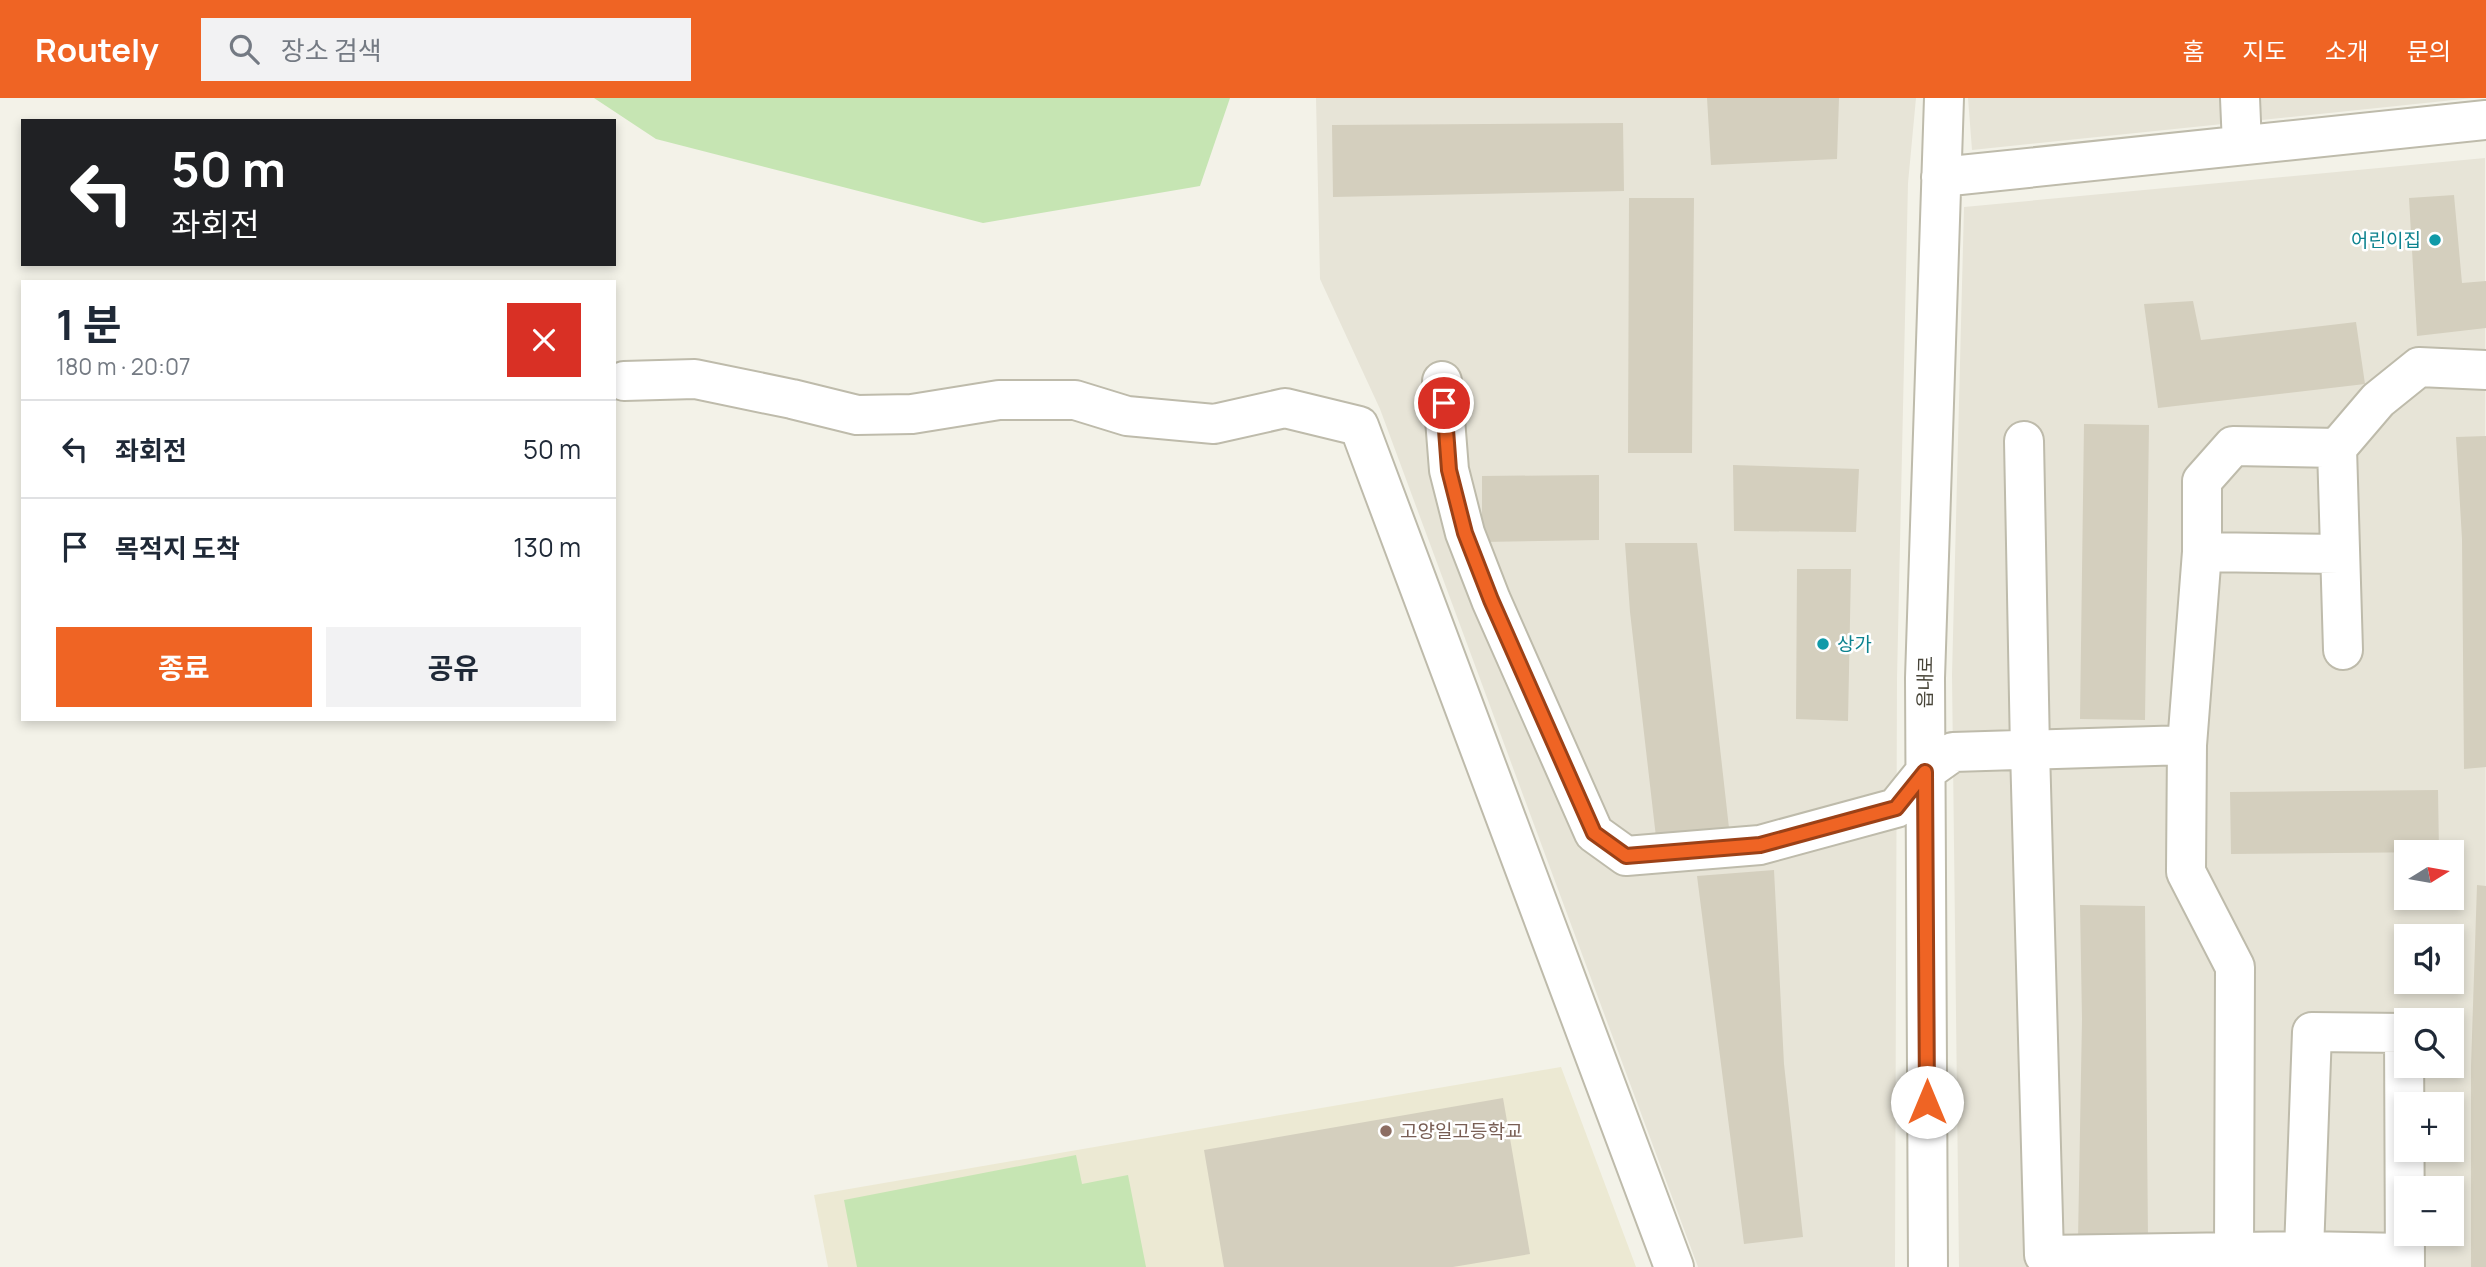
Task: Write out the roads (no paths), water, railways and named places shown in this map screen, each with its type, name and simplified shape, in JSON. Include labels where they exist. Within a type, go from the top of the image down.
[{"type":"street","name":"읍내로","points":[[1928,1267],[1925,664],[1944,98]]},
{"type":"street","points":[[2240,98],[2242,145]]},
{"type":"street","points":[[1941,177],[2486,120]]},
{"type":"street","points":[[2343,650],[2337,449],[2378,400],[2419,367],[2486,370]]},
{"type":"street","points":[[624,381],[695,380],[857,415],[912,414],[999,400],[1075,400],[1126,416],[1189,422],[1214,424],[1285,408],[1359,426],[1674,1267]]},
{"type":"street","points":[[1442,381],[1449,470],[1465,533],[1491,600],[1594,833],[1626,856],[1760,845],[1896,808],[1925,772],[1953,752],[2187,745]]},
{"type":"street","points":[[2024,441],[2029,750],[2044,1255],[2304,1251],[2404,1260],[2404,1033],[2312,1032],[2304,1251]]},
{"type":"street","points":[[2234,1252],[2235,967],[2186,872],[2187,745],[2202,552],[2202,481],[2233,446],[2337,449]]},
{"type":"street","points":[[2202,552],[2339,554]]},
{"type":"place","name":"어린이집","points":[[2435,240]]},
{"type":"place","name":"상가","points":[[1823,644]]},
{"type":"place","name":"고양일고등학교","points":[[1386,1131]]}]
